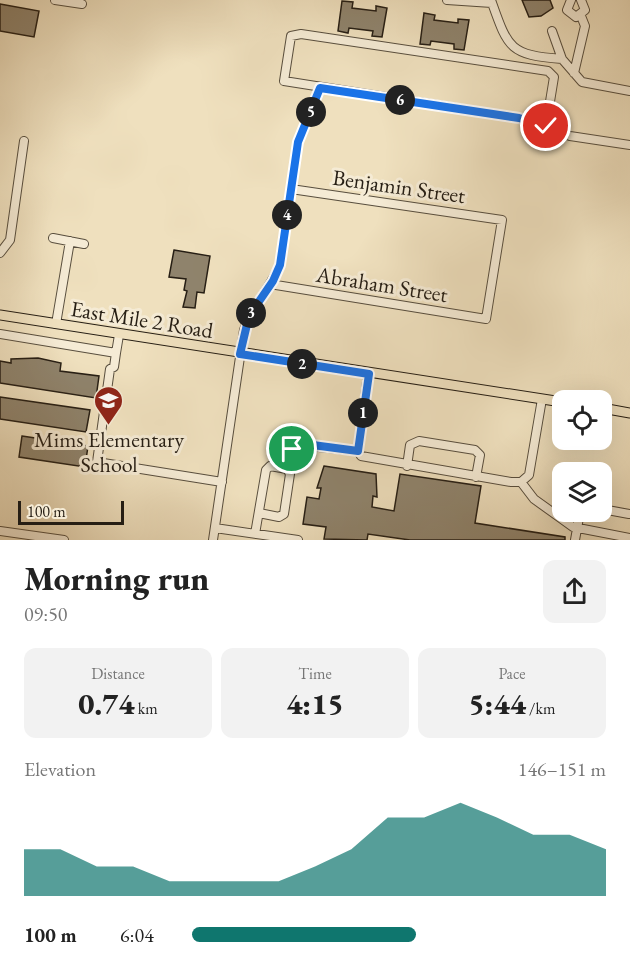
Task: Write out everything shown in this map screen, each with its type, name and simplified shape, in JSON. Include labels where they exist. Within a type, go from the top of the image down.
[{"type":"main road","name":"East Mile 2 Road","points":[[0,315],[369,374],[552,400]]},
{"type":"main road","points":[[612,409],[630,412]]},
{"type":"street","points":[[55,0],[82,4]]},
{"type":"street","points":[[447,0],[491,2],[514,49],[523,54],[562,59]]},
{"type":"street","points":[[571,0],[566,8],[568,13],[576,17],[581,16]]},
{"type":"street","points":[[574,73],[585,26],[581,16],[585,7],[581,0]]},
{"type":"street","points":[[552,31],[562,59],[582,82],[630,91]]},
{"type":"street","points":[[546,126],[554,77],[548,71],[296,33],[291,36],[284,81],[519,118],[570,136],[630,145]]},
{"type":"street","points":[[213,540],[240,354],[249,316],[273,281],[280,265],[298,142],[320,88]]},
{"type":"street","points":[[0,253],[10,240],[24,141]]},
{"type":"street","name":"Benjamin Street","points":[[291,189],[502,220],[486,319]]},
{"type":"street","points":[[52,238],[84,244]]},
{"type":"street","points":[[56,324],[70,242]]},
{"type":"street","name":"Abraham Street","points":[[273,281],[276,285],[486,319]]},
{"type":"street","points":[[0,334],[116,353]]},
{"type":"street","points":[[118,335],[114,367],[110,369],[97,462],[222,482]]},
{"type":"street","points":[[369,374],[358,451],[364,459],[521,482],[534,499],[577,529],[630,538]]},
{"type":"street","points":[[521,482],[529,475],[542,399]]},
{"type":"street","points":[[406,466],[410,445],[419,441],[475,450],[480,455],[477,477]]},
{"type":"street","points":[[259,513],[279,517],[284,514],[290,474],[287,469],[290,452],[299,445],[358,451]]},
{"type":"street","points":[[255,534],[266,468],[270,466],[287,469]]},
{"type":"street","points":[[612,510],[629,513]]},
{"type":"street","points":[[575,540],[578,522]]},
{"type":"street","points":[[215,528],[298,540]]},
{"type":"street","points":[[0,531],[64,540]]},
{"type":"building","points":[[522,0],[550,0],[553,8],[541,16],[529,17]]},
{"type":"building","points":[[342,1],[353,2],[352,8],[376,11],[376,6],[387,8],[382,37],[372,36],[373,31],[349,28],[348,33],[338,31]]},
{"type":"building","points":[[0,4],[39,11],[34,37],[0,31]]},
{"type":"building","points":[[424,13],[435,15],[434,20],[458,23],[458,19],[469,20],[464,50],[454,49],[454,44],[431,41],[430,45],[420,44]]},
{"type":"building","points":[[174,250],[210,256],[204,293],[197,292],[195,308],[183,307],[187,291],[184,290],[186,279],[169,277]]},
{"type":"building","points":[[38,358],[61,363],[60,371],[99,376],[96,398],[0,383],[0,361],[11,363],[11,359]]},
{"type":"building","points":[[0,397],[90,410],[86,432],[0,419]]},
{"type":"building","points":[[22,436],[88,446],[85,467],[19,457]]},
{"type":"building","points":[[324,466],[376,474],[377,497],[373,496],[372,507],[394,511],[400,474],[481,486],[475,523],[565,537],[565,540],[410,540],[368,534],[367,540],[324,539],[326,527],[303,524],[307,497],[319,499],[321,488],[317,488]]},
{"type":"place","name":"Mims Elementary School","points":[[109,426]]},
{"type":"route","points":[[292,449],[305,444],[358,451],[369,374],[240,354],[249,316],[259,298],[273,281],[280,265],[298,142],[320,88],[519,118],[546,126]]}]
